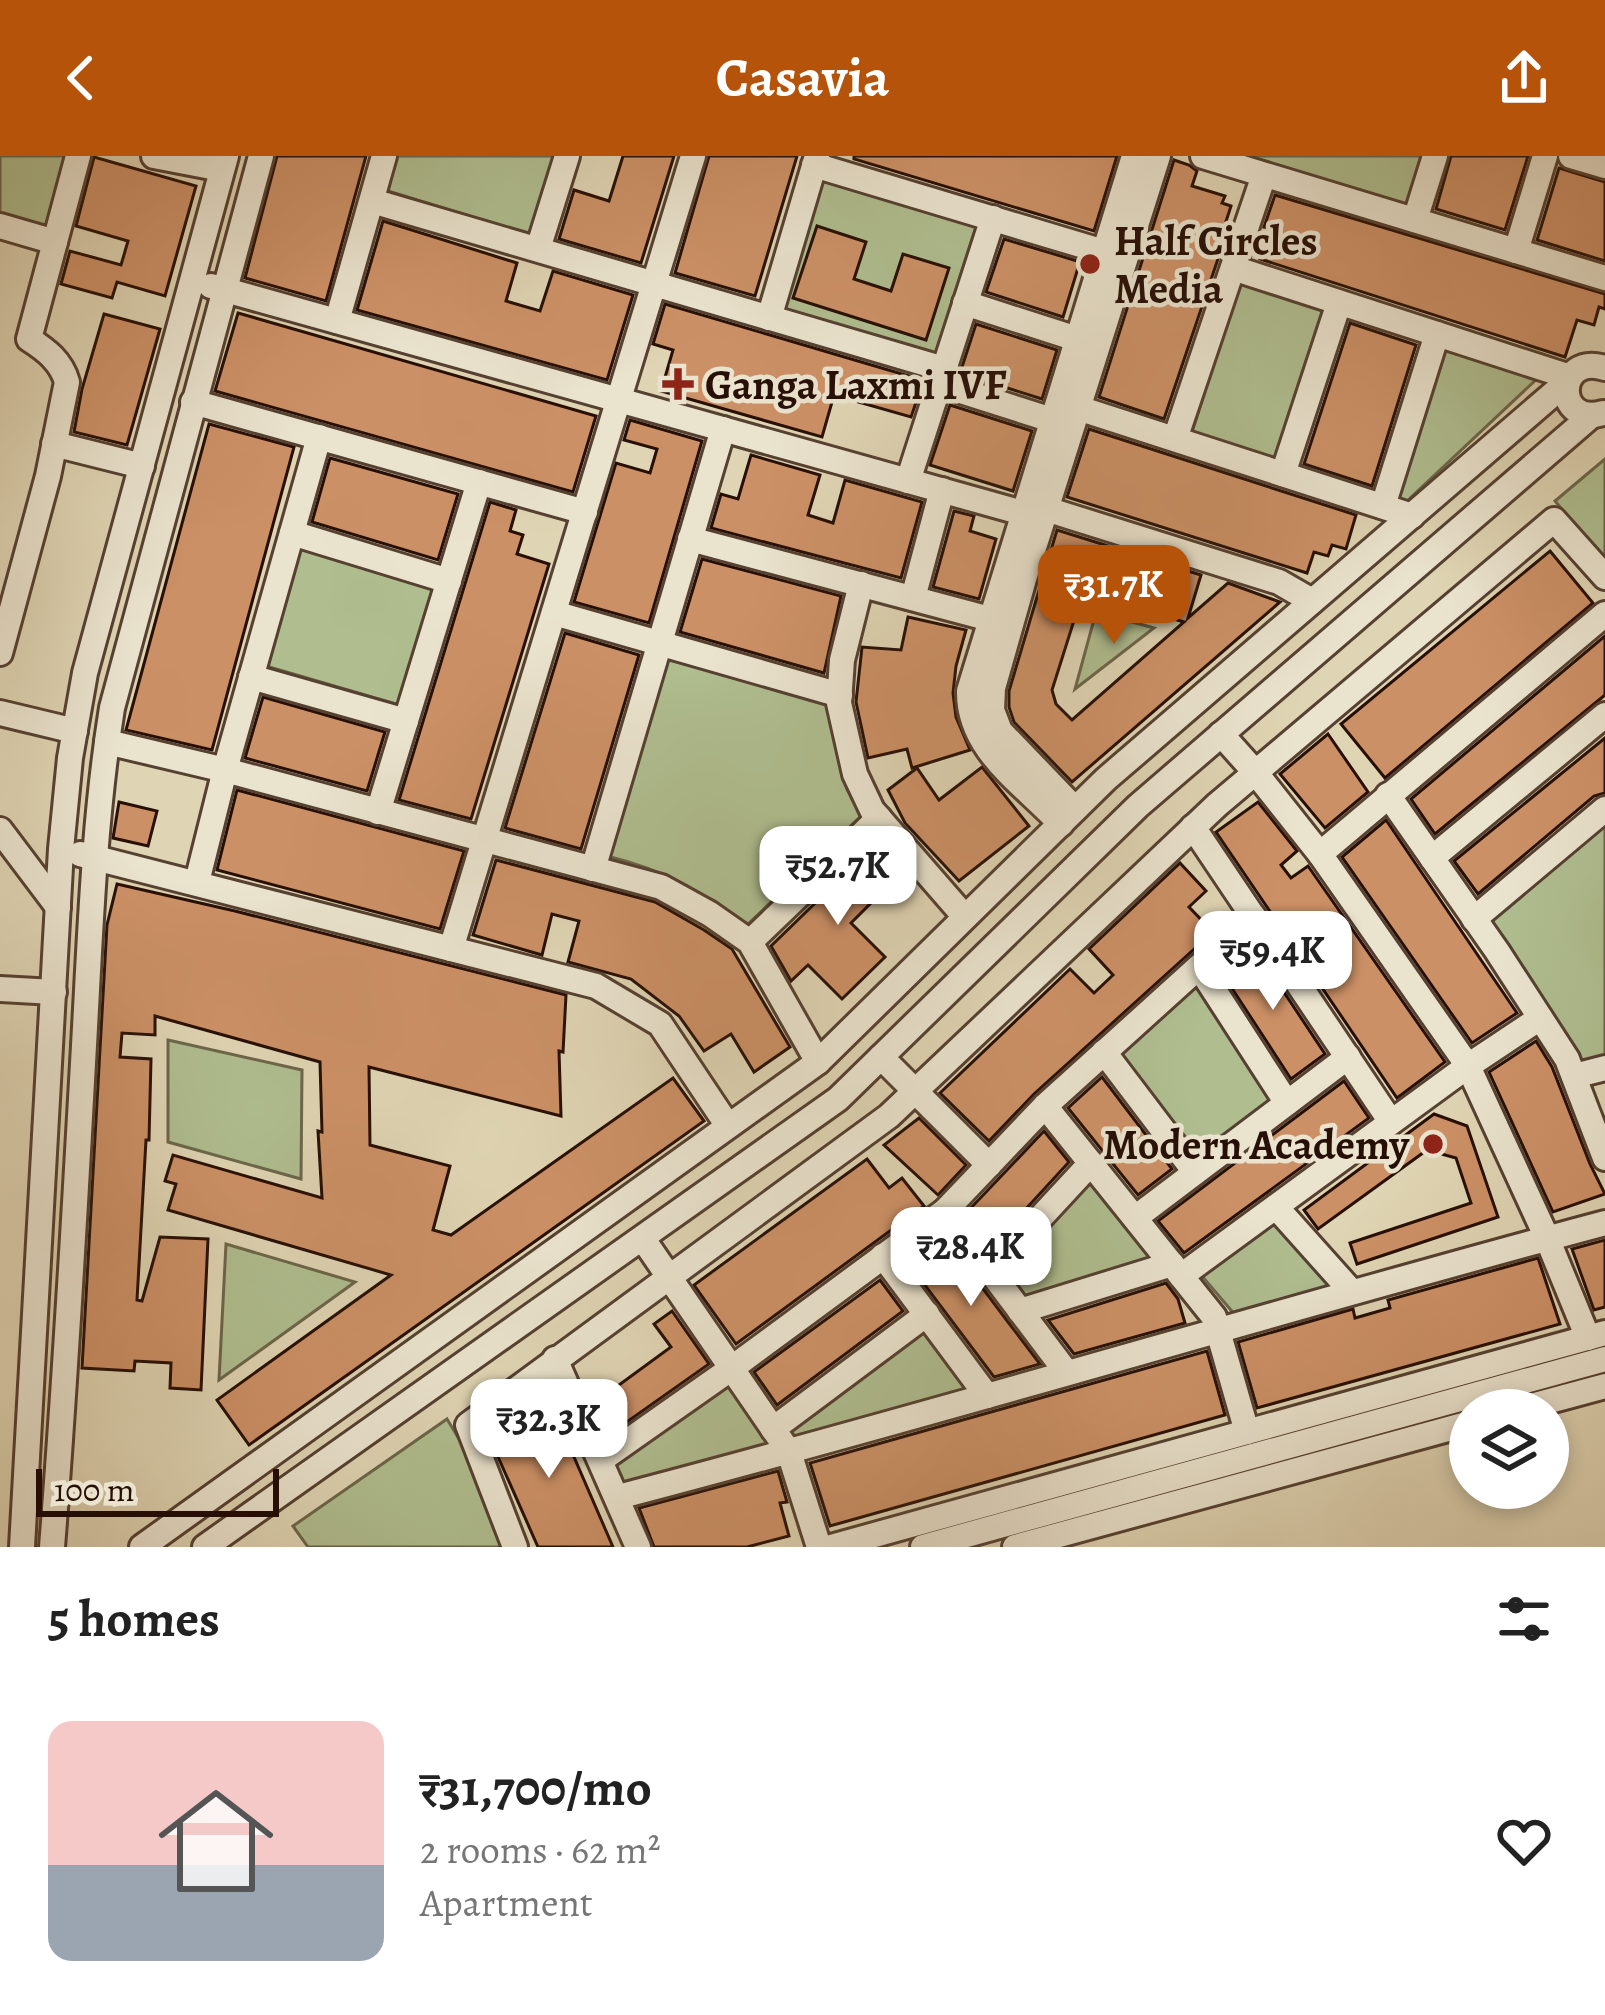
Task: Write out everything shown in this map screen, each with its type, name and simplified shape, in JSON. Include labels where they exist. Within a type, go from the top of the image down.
[{"type":"street","points":[[0,652],[67,382],[48,352],[29,339],[78,156]]},
{"type":"street","points":[[22,1547],[58,908],[75,731],[85,673],[224,163],[154,156]]},
{"type":"street","points":[[52,1547],[67,1372],[94,857],[112,708],[261,156]]},
{"type":"street","points":[[337,321],[384,156]]},
{"type":"street","points":[[538,249],[566,156]]},
{"type":"street","points":[[451,949],[693,156]]},
{"type":"street","points":[[1068,816],[1000,730],[992,710],[993,688],[1052,420],[1134,156]]},
{"type":"street","points":[[1068,816],[986,749],[969,714],[969,691],[990,619],[1078,408],[1158,156]]},
{"type":"street","points":[[1203,156],[1605,278]]},
{"type":"street","points":[[1415,220],[1435,156]]},
{"type":"street","points":[[1516,251],[1545,156]]},
{"type":"street","points":[[1571,156],[1605,166]]},
{"type":"street","points":[[769,318],[816,160],[1104,252]]},
{"type":"street","points":[[1175,439],[1264,175]]},
{"type":"street","points":[[372,201],[769,318],[1052,420]]},
{"type":"street","points":[[908,481],[993,218]]},
{"type":"street","points":[[0,226],[55,242]]},
{"type":"street","points":[[1233,268],[1437,334],[1587,368]]},
{"type":"street","points":[[192,280],[908,481],[1035,511],[1280,582],[1312,601]]},
{"type":"street","points":[[965,303],[1077,339]]},
{"type":"street","points":[[1283,474],[1339,303]]},
{"type":"street","points":[[1383,506],[1437,334]]},
{"type":"street","points":[[1587,368],[1566,395],[1580,413],[1598,414]]},
{"type":"street","points":[[142,1547],[818,1062],[1106,779],[1587,368]]},
{"type":"street","points":[[193,402],[585,512]]},
{"type":"street","points":[[1078,408],[1412,516]]},
{"type":"street","points":[[205,1547],[838,1099],[1138,806],[1598,414]]},
{"type":"street","points":[[593,869],[723,429]]},
{"type":"street","points":[[197,882],[320,437]]},
{"type":"street","points":[[55,444],[142,466]]},
{"type":"street","points":[[378,812],[479,482]]},
{"type":"street","points":[[913,598],[942,490]]},
{"type":"street","points":[[515,1547],[468,1425],[890,1116],[1193,827],[1554,520],[1605,577]]},
{"type":"street","points":[[292,533],[449,580]]},
{"type":"street","points":[[690,539],[990,619]]},
{"type":"street","points":[[861,584],[842,660],[839,695],[855,774],[872,810],[965,917]]},
{"type":"street","points":[[554,613],[839,695]]},
{"type":"street","points":[[1320,854],[1605,614]]},
{"type":"street","points":[[251,677],[406,721]]},
{"type":"street","points":[[0,713],[75,731]]},
{"type":"street","points":[[1432,858],[1605,716]]},
{"type":"street","points":[[831,1547],[1596,1335],[1468,1066],[1320,854],[1221,734]]},
{"type":"street","points":[[107,742],[661,887],[750,942],[818,1062]]},
{"type":"street","points":[[1388,795],[1567,1059],[1604,1150]]},
{"type":"street","points":[[1474,920],[1605,809]]},
{"type":"street","points":[[750,942],[879,818]]},
{"type":"street","points":[[1193,827],[1391,1122]]},
{"type":"street","points":[[0,830],[58,908]]},
{"type":"street","points":[[62,849],[596,986],[660,1024],[728,1126]]},
{"type":"street","points":[[601,1460],[945,1211],[1045,1106],[1254,917]]},
{"type":"street","points":[[1199,967],[1287,1103]]},
{"type":"street","points":[[0,988],[54,992]]},
{"type":"street","points":[[1020,1311],[1176,1270],[1276,1207],[1540,1018]]},
{"type":"street","points":[[1104,1052],[1195,1172]]},
{"type":"street","points":[[881,1057],[989,1165]]},
{"type":"street","points":[[1135,1218],[1348,1057]]},
{"type":"street","points":[[1574,1076],[1605,1068]]},
{"type":"street","points":[[1045,1106],[1214,1317],[1247,1432]]},
{"type":"street","points":[[991,1271],[1091,1163]]},
{"type":"street","points":[[1276,1207],[1352,1292]]},
{"type":"street","points":[[945,1211],[1067,1373]]},
{"type":"street","points":[[617,1497],[1605,1223]]},
{"type":"street","points":[[643,1239],[789,1452],[819,1547]]},
{"type":"street","points":[[884,1256],[987,1396]]},
{"type":"street","points":[[773,1429],[927,1314]]},
{"type":"street","points":[[555,1359],[638,1547]]},
{"type":"street","points":[[923,1547],[1605,1359]]},
{"type":"street","points":[[1569,1396],[1605,1386]]},
{"type":"street","points":[[1015,1547],[1449,1429]]},
{"type":"street","points":[[0,1503],[26,1500]]},
{"type":"green space","points":[[0,156],[72,156],[49,233],[0,220]]},
{"type":"green space","points":[[396,156],[555,156],[530,235],[388,191]]},
{"type":"green space","points":[[1243,156],[1424,156],[1409,206]]},
{"type":"green space","points":[[823,178],[976,227],[934,358],[781,309]]},
{"type":"green space","points":[[1240,281],[1326,308],[1278,459],[1192,432]]},
{"type":"green space","points":[[1447,346],[1540,376],[1407,501],[1398,497]]},
{"type":"green space","points":[[1605,459],[1605,561],[1555,501]]},
{"type":"green space","points":[[300,549],[434,588],[399,705],[266,666]]},
{"type":"green space","points":[[1096,612],[1154,628],[1075,689]]},
{"type":"green space","points":[[666,657],[825,698],[847,789],[862,815],[747,925],[681,883],[607,856]]},
{"type":"green space","points":[[1605,814],[1605,1058],[1579,1066],[1479,915]]},
{"type":"green space","points":[[1196,980],[1275,1101],[1199,1158],[1117,1051]]},
{"type":"green space","points":[[168,1040],[302,1070],[301,1179],[168,1142]]},
{"type":"green space","points":[[1091,1175],[1156,1259],[1025,1296],[1004,1267]]},
{"type":"green space","points":[[1277,1218],[1332,1286],[1236,1316],[1201,1275]]},
{"type":"green space","points":[[226,1244],[355,1282],[219,1380]]},
{"type":"green space","points":[[927,1327],[974,1389],[792,1440],[785,1431]]},
{"type":"green space","points":[[732,1380],[774,1446],[615,1487],[606,1469]]},
{"type":"green space","points":[[447,1419],[462,1444],[502,1547],[308,1547],[293,1526]]},
{"type":"building","points":[[277,156],[366,156],[326,301],[245,278]]},
{"type":"building","points":[[623,156],[674,156],[641,263],[559,239],[574,190],[609,201]]},
{"type":"building","points":[[709,156],[797,156],[755,296],[675,273]]},
{"type":"building","points":[[854,156],[1117,156],[1094,231]]},
{"type":"building","points":[[1451,156],[1528,156],[1505,230],[1436,209]]},
{"type":"building","points":[[94,157],[196,186],[165,296],[117,282],[112,298],[61,284],[70,251],[121,265],[128,241],[76,226]]},
{"type":"building","points":[[1174,160],[1197,171],[1192,186],[1225,196],[1222,203],[1231,206],[1219,243],[1223,244],[1164,419],[1099,397]]},
{"type":"building","points":[[1559,168],[1605,182],[1605,261],[1537,240]]},
{"type":"building","points":[[1275,195],[1605,294],[1605,309],[1599,307],[1594,325],[1577,320],[1565,357],[1260,259]]},
{"type":"building","points":[[383,221],[517,263],[506,301],[540,311],[553,271],[633,295],[607,380],[357,310]]},
{"type":"building","points":[[817,226],[866,242],[854,279],[891,291],[903,254],[949,268],[926,340],[793,298]]},
{"type":"building","points":[[1004,239],[1084,263],[1078,268],[1063,317],[986,292]]},
{"type":"building","points":[[665,304],[919,379],[911,417],[834,395],[822,437],[661,391],[673,350],[653,344]]},
{"type":"building","points":[[238,313],[596,416],[573,492],[215,391]]},
{"type":"building","points":[[104,314],[160,329],[127,445],[74,432]]},
{"type":"building","points":[[1350,323],[1416,345],[1372,486],[1304,464]]},
{"type":"building","points":[[976,324],[1057,350],[1042,399],[960,373]]},
{"type":"building","points":[[950,405],[1032,431],[1013,491],[930,465]]},
{"type":"building","points":[[630,420],[702,441],[649,623],[574,602],[616,463],[650,473],[657,449],[624,440]]},
{"type":"building","points":[[209,424],[294,447],[212,750],[126,730]]},
{"type":"building","points":[[1089,429],[1356,515],[1346,549],[1332,545],[1328,556],[1314,552],[1307,573],[1067,497]]},
{"type":"building","points":[[751,455],[820,475],[808,515],[833,523],[845,480],[922,502],[901,578],[711,528],[721,494],[738,499]]},
{"type":"building","points":[[330,458],[458,494],[438,560],[312,522]]},
{"type":"building","points":[[490,502],[516,510],[510,531],[523,535],[517,554],[549,564],[471,819],[399,800]]},
{"type":"building","points":[[954,511],[974,516],[970,531],[996,539],[979,599],[933,587]]},
{"type":"building","points":[[1057,530],[1201,575],[1188,618],[1228,583],[1280,602],[1072,782],[1014,722],[1009,691]],"holes":[[[1083,592],[1184,622],[1072,720],[1056,704],[1052,690]]]},
{"type":"building","points":[[1550,551],[1593,603],[1385,778],[1341,724]]},
{"type":"building","points":[[702,559],[841,596],[824,673],[680,632]]},
{"type":"building","points":[[908,617],[966,630],[953,693],[956,717],[970,750],[912,768],[907,749],[868,758],[856,702],[862,647],[901,650]]},
{"type":"building","points":[[565,633],[639,655],[581,849],[505,828]]},
{"type":"building","points":[[1605,636],[1605,695],[1435,834],[1411,799]]},
{"type":"building","points":[[263,697],[385,732],[367,791],[245,758]]},
{"type":"building","points":[[1328,734],[1368,792],[1325,828],[1280,774]]},
{"type":"building","points":[[1605,738],[1605,793],[1594,796],[1478,894],[1454,861]]},
{"type":"building","points":[[982,767],[1029,826],[959,881],[905,823],[888,790],[917,768],[939,800]]},
{"type":"building","points":[[237,790],[464,851],[440,929],[217,870]]},
{"type":"building","points":[[119,802],[157,811],[148,846],[113,838]]},
{"type":"building","points":[[1258,802],[1297,851],[1281,865],[1291,878],[1308,866],[1445,1062],[1397,1098],[1216,832]]},
{"type":"building","points":[[1386,820],[1517,1013],[1472,1043],[1342,857]]},
{"type":"building","points":[[874,846],[901,873],[851,923],[885,957],[842,999],[808,965],[791,981],[771,946]]},
{"type":"building","points":[[496,860],[655,902],[704,930],[732,949],[790,1047],[754,1072],[731,1034],[704,1051],[679,1016],[631,979],[568,962],[579,921],[552,914],[542,955],[473,935]]},
{"type":"building","points":[[1180,863],[1206,891],[1189,907],[1213,932],[1034,1094],[989,1141],[940,1093],[1070,969],[1094,993],[1113,975],[1089,949]]},
{"type":"building","points":[[117,884],[566,995],[563,1052],[559,1051],[561,1116],[369,1067],[370,1145],[450,1166],[433,1230],[451,1235],[673,1078],[704,1121],[249,1445],[217,1400],[391,1275],[168,1210],[176,1184],[165,1181],[173,1155],[322,1198],[320,1062],[155,1016],[155,1035],[122,1033],[120,1057],[151,1059],[137,1300],[142,1301],[160,1237],[208,1239],[201,1390],[170,1388],[171,1363],[135,1361],[134,1371],[82,1368],[107,925]]},
{"type":"building","points":[[1256,950],[1325,1054],[1291,1079],[1220,970],[1235,956],[1239,962]]},
{"type":"building","points":[[1536,1041],[1552,1067],[1605,1194],[1553,1212],[1489,1072]]},
{"type":"building","points":[[1102,1077],[1172,1169],[1138,1195],[1068,1108]]},
{"type":"building","points":[[1344,1081],[1369,1118],[1184,1253],[1158,1221]]},
{"type":"building","points":[[1434,1114],[1467,1126],[1498,1217],[1357,1264],[1350,1243],[1471,1203],[1456,1158],[1427,1150],[1318,1229],[1304,1210]]},
{"type":"building","points":[[919,1118],[966,1165],[938,1195],[884,1145]]},
{"type":"building","points":[[1044,1131],[1069,1162],[992,1246],[967,1212]]},
{"type":"building","points":[[867,1159],[889,1188],[902,1178],[924,1206],[736,1344],[694,1285]]},
{"type":"building","points":[[942,1234],[1040,1364],[994,1377],[906,1260]]},
{"type":"building","points":[[1605,1240],[1605,1307],[1594,1310],[1572,1249]]},
{"type":"building","points":[[1538,1258],[1560,1324],[1257,1408],[1238,1342],[1353,1309],[1355,1318],[1390,1308],[1388,1300]]},
{"type":"building","points":[[880,1280],[903,1311],[777,1405],[754,1372]]},
{"type":"building","points":[[1166,1283],[1178,1299],[1185,1323],[1074,1354],[1048,1320]]},
{"type":"building","points":[[672,1311],[709,1364],[607,1436],[593,1404],[671,1347],[654,1324]]},
{"type":"building","points":[[1207,1351],[1225,1415],[830,1526],[810,1463]]},
{"type":"building","points":[[548,1397],[613,1547],[538,1547],[495,1450],[490,1437]]},
{"type":"building","points":[[778,1471],[787,1502],[780,1503],[789,1536],[747,1547],[654,1547],[639,1508]]},
{"type":"place","name":"Half Circles Media","points":[[1090,264]]},
{"type":"place","name":"Ganga Laxmi IVF","points":[[678,384]]},
{"type":"place","name":"Modern Academy","points":[[1433,1144]]}]
